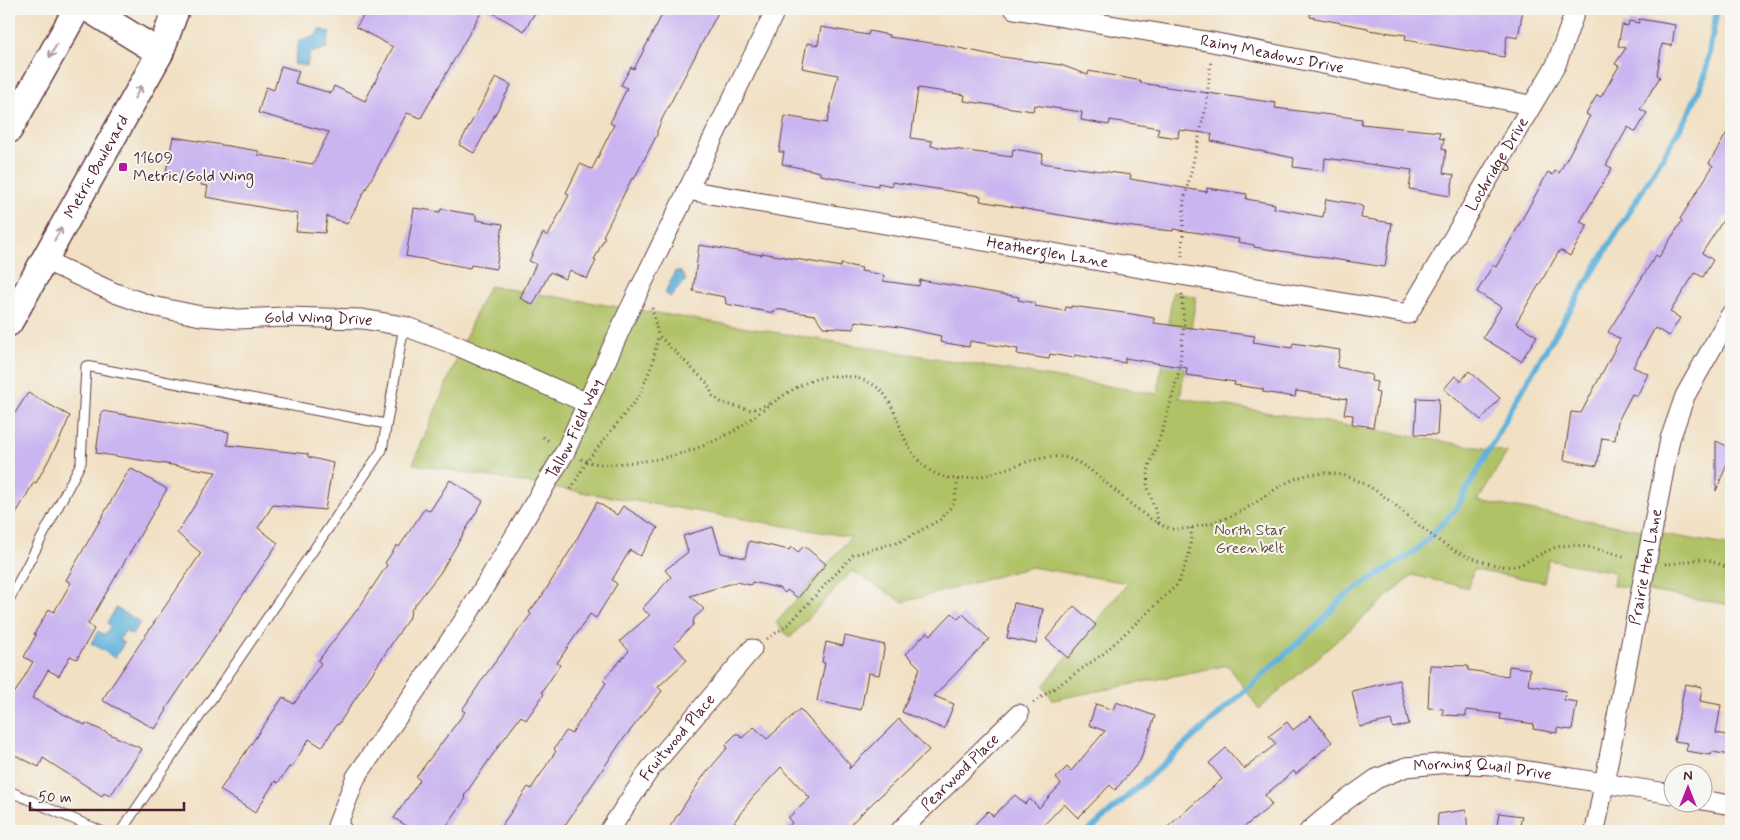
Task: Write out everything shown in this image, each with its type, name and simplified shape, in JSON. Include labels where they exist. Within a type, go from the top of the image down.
[{"type":"main road","points":[[9,130],[77,9]]},
{"type":"main road","points":[[89,9],[160,53]]},
{"type":"main road","name":"Metric Boulevard","points":[[9,322],[160,53],[176,9]]},
{"type":"street","name":"Tallow Field Way","points":[[340,829],[356,777],[465,619],[565,452],[687,190],[776,9]]},
{"type":"street","name":"Rainy Meadows Drive","points":[[1014,9],[1212,42],[1530,104]]},
{"type":"street","name":"Lochridge Drive","points":[[1408,314],[1530,104],[1556,65],[1576,9]]},
{"type":"street","name":"Heatherglen Lane","points":[[687,190],[1408,314]]},
{"type":"street","name":"Gold Wing Drive","points":[[44,260],[115,294],[152,306],[201,316],[238,319],[285,317],[362,319],[404,326],[453,344],[587,403]]},
{"type":"street","name":"Prairie Hen Lane","points":[[1595,831],[1606,782],[1670,439],[1685,396],[1725,341],[1731,314]]},
{"type":"street","name":"Fruitwood Place","points":[[609,831],[650,769],[752,649]]},
{"type":"street","name":"Pearwood Place","points":[[900,831],[1019,714]]},
{"type":"street","name":"Morning Quail Drive","points":[[1309,831],[1376,780],[1406,767],[1449,764],[1491,765],[1662,792]]},
{"type":"street","points":[[1712,802],[1731,805]]},
{"type":"lane","points":[[121,831],[382,450],[404,326]]},
{"type":"lane","points":[[9,600],[80,463],[86,366],[386,424]]},
{"type":"lane","points":[[9,791],[101,831]]},
{"type":"path","points":[[1181,265],[1184,200],[1206,107],[1212,42]]},
{"type":"path","points":[[1159,524],[1147,485],[1148,466],[1164,426],[1179,371],[1184,324],[1182,291]]},
{"type":"path","points":[[571,489],[587,462],[639,396],[652,365],[658,335],[651,305]]},
{"type":"path","points":[[658,335],[688,361],[707,383],[713,396],[722,403],[751,410],[777,401]]},
{"type":"path","points":[[581,458],[587,462],[600,465],[677,456],[725,436],[800,385],[829,376],[856,377],[883,391],[912,451],[928,469],[948,478],[958,479],[983,475],[1039,458],[1063,456],[1080,463],[1159,524],[1173,530],[1226,518],[1286,483],[1314,474],[1343,476],[1376,490],[1442,542],[1464,555],[1515,566],[1557,547],[1580,545],[1629,558]]},
{"type":"path","points":[[543,437],[549,441]]},
{"type":"path","points":[[752,649],[789,624],[853,555],[902,541],[941,519],[954,503],[958,479]]},
{"type":"path","points":[[1019,714],[1103,654],[1178,584],[1189,555],[1192,527]]},
{"type":"path","points":[[1665,564],[1698,558],[1710,559],[1731,570]]},
{"type":"green space","name":"North Star Greenbelt","points":[[489,286],[1157,394],[1173,292],[1196,297],[1180,398],[1507,452],[1478,501],[1731,546],[1731,605],[1613,585],[1615,572],[1548,560],[1544,582],[1473,570],[1469,588],[1412,575],[1259,709],[1228,665],[1053,700],[1043,686],[1128,583],[1031,567],[903,602],[852,571],[790,638],[776,623],[851,537],[413,464],[477,310]]},
{"type":"water","points":[[319,29],[330,32],[326,49],[310,53],[307,66],[294,64],[299,41],[316,36]]},
{"type":"water","points":[[675,271],[681,272],[686,280],[670,297],[665,293]]},
{"type":"water","points":[[116,608],[140,622],[132,635],[125,631],[119,640],[124,643],[115,658],[91,643],[98,631],[105,635],[110,626],[107,623]]},
{"type":"building","points":[[368,9],[483,9],[421,118],[407,113],[347,224],[327,216],[325,233],[296,231],[298,214],[206,197],[208,186],[201,185],[201,182],[165,176],[173,137],[259,151],[258,155],[313,164],[329,132],[258,113],[266,87],[274,90],[281,66],[299,71],[295,83],[331,93],[334,86],[365,101],[393,47],[356,27]]},
{"type":"building","points":[[486,9],[537,9],[524,31]]},
{"type":"building","points":[[665,9],[720,9],[663,117],[657,135],[634,179],[632,178],[603,236],[605,237],[587,279],[570,270],[565,279],[550,272],[533,305],[520,298],[536,264],[529,261],[543,233],[548,236],[569,195],[566,193],[580,164],[592,169],[614,125],[610,123],[627,88],[621,85],[631,67],[634,69]]},
{"type":"building","points":[[1311,9],[1523,9],[1518,38],[1507,36],[1504,57],[1405,40],[1406,35],[1368,30],[1368,28],[1310,17]]},
{"type":"building","points":[[1639,19],[1675,25],[1672,46],[1662,44],[1657,75],[1660,77],[1640,109],[1647,113],[1636,132],[1628,127],[1606,165],[1612,168],[1580,222],[1588,225],[1570,256],[1560,250],[1516,323],[1537,336],[1521,361],[1483,338],[1501,307],[1477,292],[1493,265],[1496,267],[1548,172],[1553,175],[1555,171],[1559,173],[1590,116],[1586,114],[1597,95],[1601,97],[1619,66],[1615,64],[1626,48],[1618,46],[1622,25],[1628,26],[1629,21],[1639,23]]},
{"type":"building","points":[[821,27],[868,35],[869,31],[889,35],[889,37],[945,45],[1002,57],[1061,65],[1088,75],[1089,71],[1141,81],[1140,83],[1276,103],[1275,108],[1362,119],[1361,124],[1440,132],[1439,138],[1444,139],[1442,149],[1446,150],[1443,173],[1454,175],[1450,196],[1409,189],[1412,170],[1325,158],[1324,171],[1293,167],[1294,158],[1211,141],[1212,134],[1179,130],[1178,138],[1157,135],[1159,128],[1110,120],[1109,125],[1081,120],[1082,112],[1034,105],[1033,111],[964,101],[965,95],[918,88],[911,138],[932,141],[931,146],[1012,157],[1013,149],[1043,154],[1041,163],[1131,175],[1130,179],[1207,192],[1207,188],[1247,194],[1246,199],[1275,204],[1274,208],[1323,217],[1326,199],[1357,204],[1363,207],[1361,218],[1392,223],[1385,267],[1254,247],[1254,245],[1238,242],[1239,239],[1173,229],[1173,231],[1133,227],[980,201],[981,196],[892,182],[892,186],[878,183],[878,186],[820,175],[820,172],[782,164],[784,152],[779,152],[785,116],[827,123],[838,75],[802,68],[807,43],[818,45]]},
{"type":"building","points":[[496,77],[511,85],[474,153],[459,145]]},
{"type":"building","points":[[1731,126],[1731,219],[1726,216],[1702,253],[1713,260],[1703,277],[1695,273],[1670,312],[1680,318],[1669,336],[1655,328],[1633,367],[1648,374],[1637,396],[1632,394],[1618,421],[1615,440],[1602,438],[1597,466],[1564,460],[1571,412],[1581,413],[1620,339],[1608,332],[1656,255],[1659,257],[1682,221],[1680,219],[1713,166],[1709,163]]},
{"type":"building","points":[[414,208],[440,212],[441,209],[476,215],[476,220],[503,224],[496,269],[471,265],[470,268],[406,256]]},
{"type":"building","points":[[699,245],[762,255],[762,253],[841,267],[841,264],[862,268],[861,271],[884,275],[883,281],[919,286],[920,280],[1019,297],[1018,300],[1035,303],[1035,306],[1065,311],[1066,307],[1071,308],[1071,306],[1132,314],[1154,318],[1154,323],[1255,336],[1253,342],[1292,348],[1293,343],[1340,350],[1337,367],[1372,375],[1371,381],[1377,382],[1375,392],[1379,393],[1373,427],[1352,424],[1353,415],[1344,414],[1347,399],[1296,391],[1295,397],[1263,392],[1263,389],[1234,385],[1235,382],[1186,375],[1187,368],[1125,358],[1125,363],[1075,355],[1074,358],[1050,354],[1049,359],[1017,354],[1018,349],[970,341],[969,347],[940,342],[941,336],[899,327],[855,321],[854,329],[823,327],[815,315],[775,309],[774,313],[726,304],[725,297],[693,291]]},
{"type":"building","points":[[1469,371],[1500,398],[1481,420],[1444,389],[1455,376],[1461,381]]},
{"type":"building","points":[[28,393],[70,416],[36,483],[34,482],[9,526],[9,410],[15,413]]},
{"type":"building","points":[[1417,398],[1439,399],[1437,435],[1415,434]]},
{"type":"building","points":[[102,411],[229,432],[227,445],[308,454],[308,457],[333,463],[325,510],[273,505],[258,528],[278,543],[166,709],[155,729],[102,700],[201,553],[177,533],[216,472],[96,453]]},
{"type":"building","points":[[1716,441],[1731,448],[1731,454],[1716,491]]},
{"type":"building","points":[[130,468],[167,489],[88,624],[94,629],[77,659],[70,656],[59,676],[48,670],[32,698],[85,725],[86,723],[142,749],[110,796],[104,793],[102,796],[43,758],[39,767],[9,752],[9,691],[13,693],[16,691],[33,662],[24,657],[36,635],[34,634],[49,609],[54,612],[71,583],[66,580]]},
{"type":"building","points":[[450,480],[483,501],[440,573],[411,610],[410,616],[322,747],[309,739],[291,768],[289,767],[278,783],[275,781],[255,813],[220,790],[283,697],[294,704],[321,663],[318,661],[360,606],[387,565],[385,563],[397,545],[399,547],[425,508],[430,511]]},
{"type":"building","points":[[597,502],[617,515],[623,506],[658,528],[640,556],[630,550],[612,580],[617,584],[596,618],[590,614],[557,663],[560,665],[542,692],[544,694],[526,720],[521,716],[498,747],[464,796],[466,798],[443,831],[415,831],[394,818],[420,780],[416,777],[465,712],[462,710],[484,677],[531,614],[529,612],[542,596],[573,546]]},
{"type":"building","points":[[713,527],[721,553],[745,558],[749,541],[789,550],[792,547],[798,552],[804,546],[826,564],[798,598],[787,590],[785,593],[779,588],[752,582],[751,585],[736,582],[690,596],[704,609],[694,618],[693,625],[674,645],[687,660],[658,687],[662,691],[621,742],[561,831],[498,831],[528,787],[531,789],[556,751],[554,749],[566,731],[571,734],[606,683],[603,680],[629,651],[620,641],[650,615],[642,609],[671,577],[665,570],[688,552],[683,536]]},
{"type":"building","points":[[1014,603],[1043,609],[1036,644],[1007,638]]},
{"type":"building","points":[[1074,606],[1096,625],[1068,658],[1046,639]]},
{"type":"building","points":[[952,613],[958,619],[963,614],[989,639],[934,696],[954,704],[944,729],[902,712],[920,668],[906,654],[927,632],[931,635]]},
{"type":"building","points":[[845,636],[885,645],[879,675],[868,673],[861,710],[817,701],[825,663],[822,662],[826,642],[843,646]]},
{"type":"building","points":[[1430,665],[1468,666],[1468,670],[1508,676],[1509,666],[1530,669],[1528,685],[1566,691],[1564,700],[1577,702],[1572,730],[1557,728],[1557,733],[1533,729],[1534,724],[1500,719],[1501,714],[1466,710],[1466,716],[1443,715],[1443,709],[1428,708]]},
{"type":"building","points":[[1399,680],[1409,724],[1393,728],[1391,720],[1360,727],[1352,691]]},
{"type":"building","points":[[1685,684],[1702,687],[1700,701],[1721,705],[1716,733],[1731,736],[1731,755],[1712,752],[1711,755],[1686,751],[1688,743],[1674,741]]},
{"type":"building","points":[[1116,702],[1155,716],[1140,761],[1115,790],[1110,785],[1078,818],[1064,804],[1038,831],[968,831],[988,811],[993,816],[1015,795],[1025,804],[1030,799],[1039,808],[1061,784],[1056,778],[1067,767],[1071,771],[1105,731],[1089,725],[1096,704],[1113,710]]},
{"type":"building","points":[[800,709],[850,765],[849,769],[899,719],[929,750],[843,831],[783,831],[792,823],[788,818],[810,798],[781,767],[752,798],[734,822],[747,831],[667,831],[702,778],[728,747],[725,745],[737,733],[742,738],[754,727],[767,739]]},
{"type":"building","points":[[1311,716],[1332,742],[1296,774],[1294,771],[1265,795],[1272,805],[1239,831],[1163,831],[1222,779],[1209,763],[1226,748],[1244,769],[1276,744],[1269,736],[1287,722],[1293,730]]},
{"type":"building","points":[[1466,810],[1468,831],[1437,831],[1438,814]]},
{"type":"building","points":[[1499,813],[1522,816],[1519,831],[1496,831]]},
{"type":"waterway","points":[[1089,831],[1321,622],[1342,598],[1418,549],[1456,509],[1533,371],[1688,115],[1705,76],[1717,9]]},
{"type":"place","name":"11609 Metric/Gold Wing","points":[[123,167]]}]
